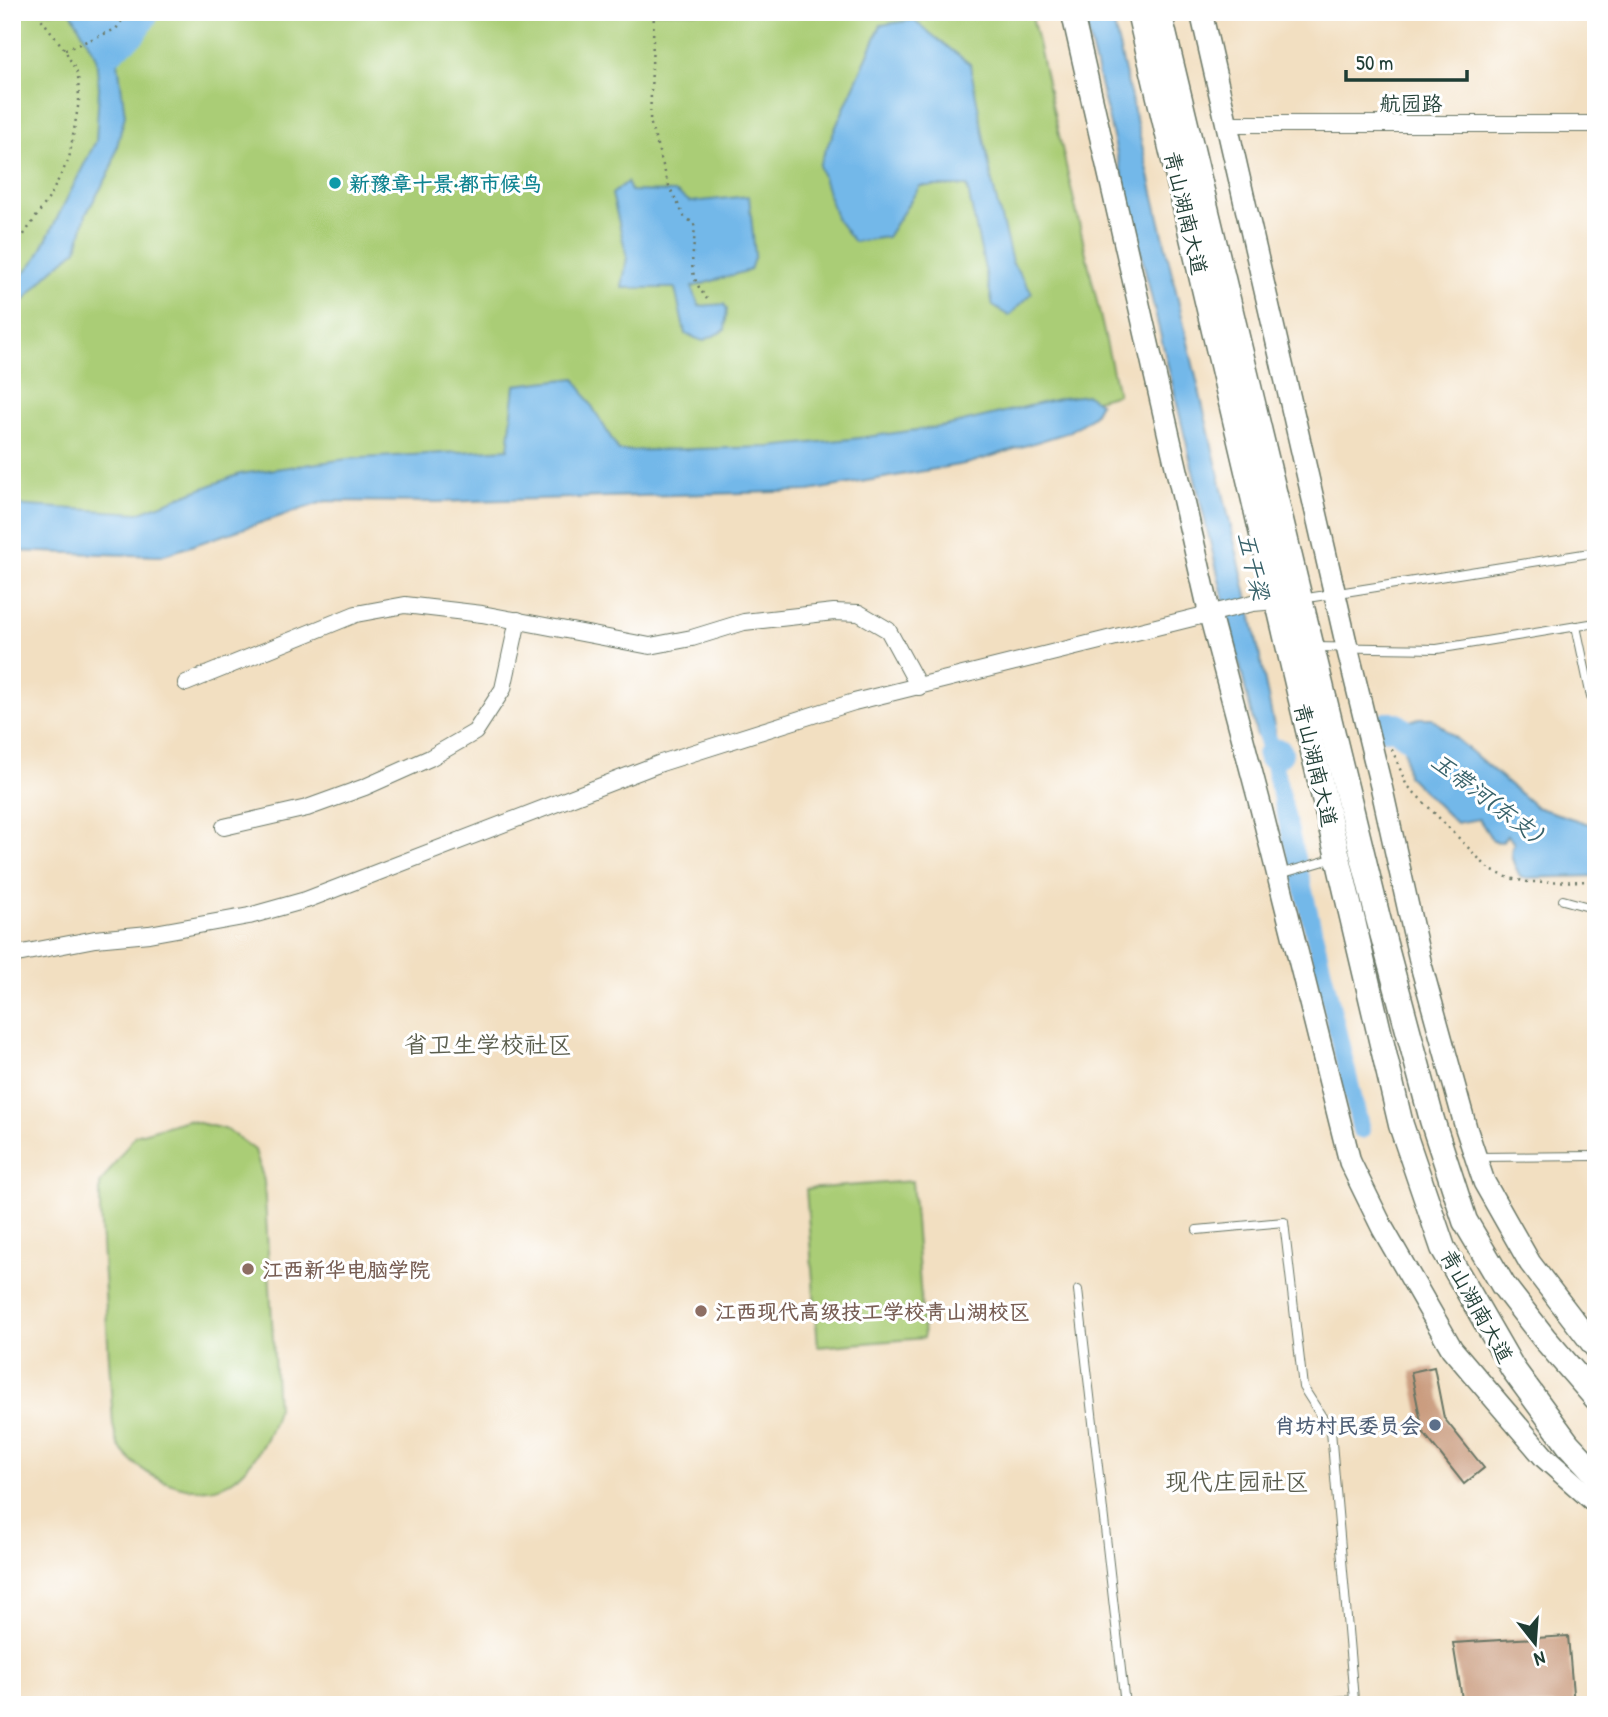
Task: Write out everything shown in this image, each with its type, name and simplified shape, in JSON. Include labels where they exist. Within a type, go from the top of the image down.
[{"type":"main road","points":[[1072,12],[1213,614],[1350,1162],[1383,1229],[1452,1349],[1554,1465],[1596,1503]]},
{"type":"main road","name":"青山湖南大道","points":[[1139,12],[1277,601],[1312,647],[1378,918],[1428,1107],[1465,1221],[1503,1285],[1596,1398]]},
{"type":"main road","name":"青山湖南大道","points":[[1160,12],[1329,860],[1401,1125],[1443,1248],[1513,1369],[1568,1444],[1596,1474]]},
{"type":"main road","points":[[1201,12],[1421,965],[1476,1157],[1484,1182],[1530,1263],[1596,1349]]},
{"type":"street","name":"航园路","points":[[1226,124],[1596,124]]},
{"type":"street","points":[[12,955],[95,939],[149,934],[248,916],[306,900],[661,763],[855,702],[1213,614],[1277,601]]},
{"type":"street","points":[[186,683],[356,614],[405,605],[518,620],[650,646],[692,638],[744,622],[834,612],[859,613],[888,631],[919,687]]},
{"type":"street","points":[[224,827],[307,808],[430,758],[475,732],[503,689],[518,620]]},
{"type":"street","points":[[1554,1465],[1568,1444]]},
{"type":"lane","points":[[1277,601],[1596,552]]},
{"type":"lane","points":[[1312,647],[1437,649],[1596,623]]},
{"type":"lane","points":[[1576,626],[1591,698],[1596,697]]},
{"type":"lane","points":[[1279,874],[1329,860]]},
{"type":"lane","points":[[1563,900],[1596,909]]},
{"type":"lane","points":[[1476,1157],[1596,1156]]},
{"type":"lane","points":[[1197,1230],[1284,1222],[1303,1387],[1331,1431],[1354,1700],[1250,1705]]},
{"type":"lane","points":[[1078,1290],[1125,1705]]},
{"type":"path","points":[[12,252],[49,198],[69,159],[79,102],[78,75],[65,50],[36,12]]},
{"type":"path","points":[[65,50],[116,29],[128,12]]},
{"type":"path","points":[[654,12],[650,121],[669,186],[685,218],[694,225],[691,267],[698,286],[707,299]]},
{"type":"path","points":[[12,58],[18,76],[15,101],[12,104]]},
{"type":"path","points":[[1389,740],[1406,784],[1490,870],[1528,882],[1596,881]]},
{"type":"green space","points":[[12,12],[1031,12],[1118,394],[826,473],[314,479],[165,528],[12,537]]},
{"type":"green space","points":[[187,1120],[228,1130],[255,1150],[264,1181],[277,1409],[265,1440],[245,1470],[228,1483],[215,1488],[200,1489],[184,1488],[153,1476],[128,1457],[117,1442],[113,1425],[100,1211],[100,1184],[135,1135]]},
{"type":"green space","points":[[912,1181],[924,1338],[818,1347],[806,1189]]},
{"type":"water","points":[[71,12],[101,12],[117,54],[125,115],[111,170],[86,214],[77,249],[47,275],[12,318],[12,287],[37,258],[96,141],[99,88],[96,57]]},
{"type":"water","points":[[1083,12],[1111,12],[1251,613],[1275,731],[1275,740],[1270,750],[1256,733]]},
{"type":"water","points":[[913,20],[970,64],[993,186],[1012,262],[1032,293],[1009,316],[993,306],[967,186],[920,186],[887,237],[854,242],[836,218],[819,165],[881,25]]},
{"type":"water","points":[[627,182],[631,191],[675,192],[691,202],[749,196],[755,255],[750,270],[692,287],[699,306],[724,304],[727,309],[725,330],[703,341],[685,334],[675,288],[622,288],[627,257],[612,194]]},
{"type":"water","points":[[575,378],[619,451],[769,447],[851,439],[946,426],[1062,398],[1087,395],[1100,403],[1093,416],[1069,432],[970,463],[809,491],[437,502],[326,501],[161,556],[12,551],[12,505],[138,513],[240,474],[347,459],[508,449],[515,385]]},
{"type":"water","points":[[1419,718],[1432,718],[1536,807],[1596,824],[1596,876],[1521,878],[1512,856],[1514,843],[1507,835],[1502,842],[1493,841],[1479,819],[1456,823],[1407,775],[1404,746],[1395,726]]},
{"type":"building","name":"肖坊村民委员会","points":[[1434,1367],[1444,1418],[1484,1468],[1464,1484],[1423,1432],[1411,1372]]},
{"type":"building","points":[[1568,1636],[1574,1705],[1463,1705],[1453,1643]]},
{"type":"waterway","points":[[101,24],[114,12]]},
{"type":"waterway","points":[[110,51],[133,32],[146,12]]},
{"type":"waterway","name":"玉带河(东支)","points":[[1387,726],[1395,726],[1425,749]]},
{"type":"waterway","name":"五干梁","points":[[1265,728],[1361,1130]]},
{"type":"waterway","name":"玉带河(东支)","points":[[1271,755],[1279,753]]},
{"type":"place","name":"新豫章十景·都市候鸟","points":[[335,183]]},
{"type":"place","name":"江西新华电脑学院","points":[[248,1269]]},
{"type":"place","name":"江西现代高级技工学校青山湖校区","points":[[701,1311]]},
{"type":"place","name":"肖坊村民委员会","points":[[1435,1425]]},
{"type":"district","name":"省卫生学校社区","points":[[488,1044]]},
{"type":"district","name":"现代庄园社区","points":[[1237,1481]]}]
